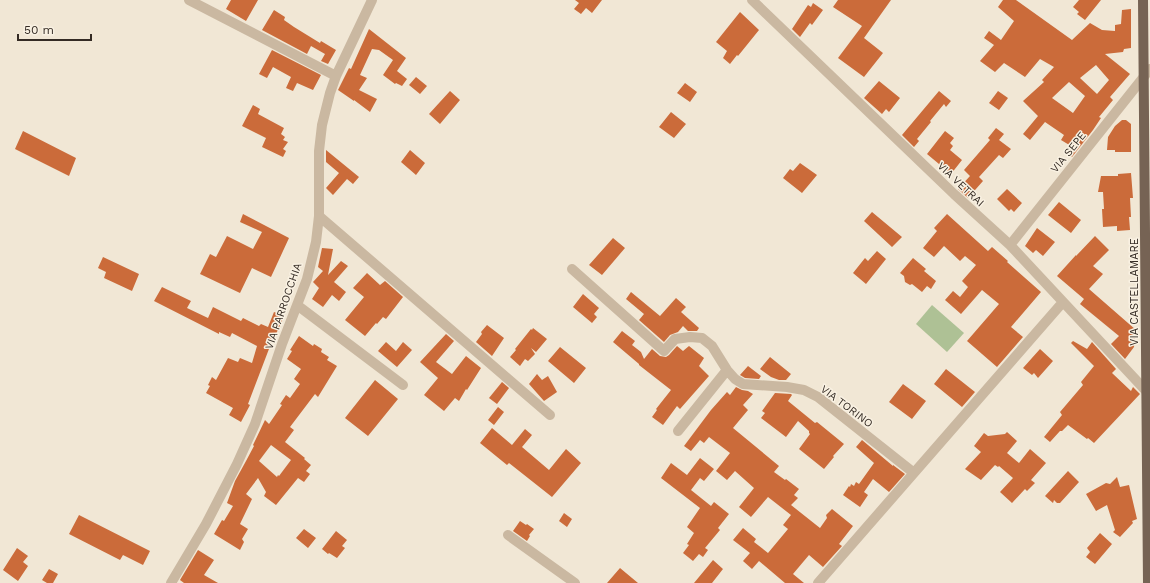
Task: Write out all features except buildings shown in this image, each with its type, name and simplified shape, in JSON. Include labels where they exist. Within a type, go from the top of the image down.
[{"type":"main road","name":"VIA CASTELLAMARE","points":[[1143,0],[1147,74],[1146,243],[1148,583]]},
{"type":"street","points":[[189,0],[336,76]]},
{"type":"street","name":"VIA PARROCCHIA","points":[[171,583],[206,524],[237,464],[255,424],[282,344],[307,279],[316,242],[319,216],[319,151],[322,125],[336,76],[372,0]]},
{"type":"street","name":"VIA VETRAI","points":[[752,0],[954,194],[1010,245],[1148,393]]},
{"type":"street","name":"VIA SEPE","points":[[1010,245],[1147,74]]},
{"type":"street","points":[[319,216],[550,415]]},
{"type":"street","name":"VIA TORINO","points":[[572,269],[664,351],[675,339],[690,337],[702,338],[712,346],[727,370],[743,384],[754,386],[787,387],[804,390],[818,397],[914,473]]},
{"type":"street","points":[[818,583],[1064,302]]},
{"type":"street","points":[[297,306],[403,385]]},
{"type":"street","points":[[678,431],[727,370]]},
{"type":"street","points":[[508,535],[575,583]]},
{"type":"green space","points":[[932,305],[964,333],[947,352],[916,324]]}]
